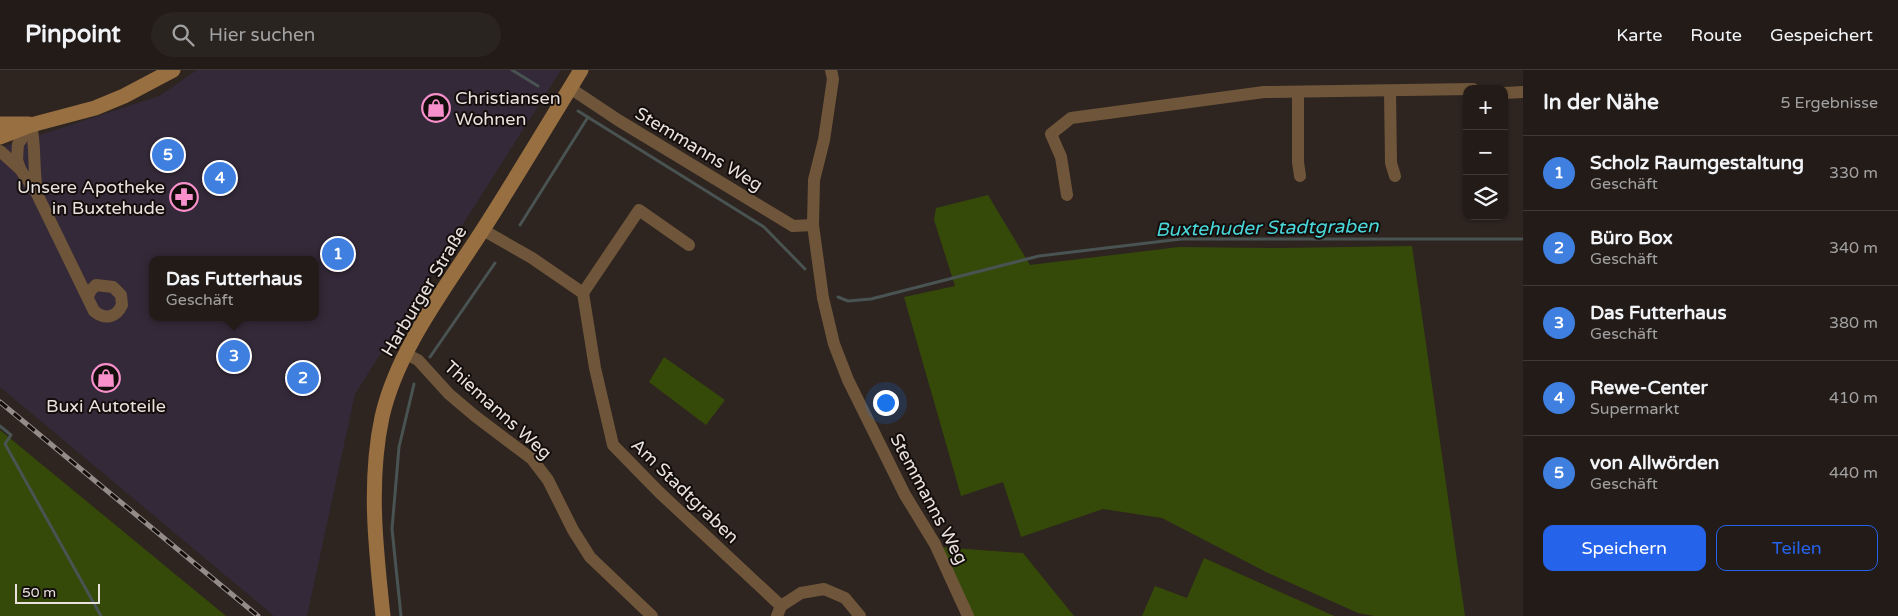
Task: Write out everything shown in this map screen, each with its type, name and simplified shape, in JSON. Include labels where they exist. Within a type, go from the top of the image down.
[{"type":"street","points":[[0,137],[31,124],[95,108],[124,96],[173,70]]},
{"type":"street","name":"Harburger Straße","points":[[383,616],[374,526],[374,477],[382,416],[393,384],[406,354],[430,310],[483,230],[581,70]]},
{"type":"street","name":"Stemmanns Weg","points":[[831,70],[833,80],[824,140],[814,180],[813,226],[823,298],[834,344],[848,380],[905,495],[935,544],[968,616]]},
{"type":"street","name":"Stemmanns Weg","points":[[570,88],[626,125],[793,226],[813,226]]},
{"type":"street","points":[[1067,195],[1061,157],[1051,134],[1071,118],[1264,92],[1463,89]]},
{"type":"street","points":[[1390,91],[1391,163],[1395,176]]},
{"type":"street","points":[[1508,93],[1523,92]]},
{"type":"street","points":[[1298,93],[1298,162],[1300,176]]},
{"type":"street","points":[[0,124],[31,124]]},
{"type":"street","points":[[20,169],[17,160],[18,144],[31,124]]},
{"type":"street","points":[[31,124],[37,194]]},
{"type":"street","points":[[0,151],[20,169],[37,194],[94,311],[100,316],[111,317],[120,310],[122,300],[118,290],[112,286],[96,285],[77,275]]},
{"type":"street","points":[[483,230],[532,258],[583,293],[638,210],[690,245]]},
{"type":"street","points":[[88,296],[96,285]]},
{"type":"street","name":"Am Stadtgraben","points":[[583,293],[595,368],[613,445],[779,611],[801,593],[824,589],[845,598],[860,616]]},
{"type":"street","name":"Thiemanns Weg","points":[[406,354],[418,360],[449,394],[475,416],[532,459],[548,480],[585,551],[652,616]]},
{"type":"shaded area","points":[[197,70],[561,70],[355,394],[307,616],[274,616],[0,387],[0,148],[159,96]]},
{"type":"green space","points":[[988,195],[1030,265],[1179,247],[1412,246],[1465,616],[1374,616],[1358,613],[1266,572],[1162,518],[1103,509],[1021,537],[1003,482],[961,496],[904,297],[955,286],[934,220],[936,208]]},
{"type":"green space","points":[[664,357],[725,400],[706,425],[649,382]]},
{"type":"green space","points":[[0,430],[226,616],[0,616]]},
{"type":"green space","points":[[939,547],[1023,553],[1074,616],[973,616]]},
{"type":"green space","points":[[1204,558],[1335,616],[1142,616],[1155,586],[1187,598]]},
{"type":"waterway","name":"Buxtehuder Stadtgraben","points":[[512,70],[538,86]]},
{"type":"waterway","name":"Buxtehuder Stadtgraben","points":[[578,111],[764,227],[805,269]]},
{"type":"waterway","points":[[520,225],[588,117]]},
{"type":"waterway","name":"Buxtehuder Stadtgraben","points":[[838,297],[848,301],[871,299],[1039,256],[1181,239],[1523,239]]},
{"type":"waterway","points":[[430,357],[495,263]]},
{"type":"waterway","points":[[401,616],[392,529],[399,447],[414,384]]},
{"type":"waterway","points":[[0,426],[11,435],[5,444],[101,616]]},
{"type":"railway","points":[[0,402],[258,616]]},
{"type":"place","name":"Christiansen Wohnen","points":[[436,108]]},
{"type":"place","name":"von Allwörden","points":[[168,155]]},
{"type":"place","name":"Rewe-Center","points":[[220,178]]},
{"type":"place","name":"Unsere Apotheke in Buxtehude","points":[[184,197]]},
{"type":"place","name":"Scholz Raumgestaltung","points":[[338,254]]},
{"type":"place","name":"Das Futterhaus","points":[[234,356]]},
{"type":"place","name":"Buxi Autoteile","points":[[106,378]]},
{"type":"place","name":"Büro Box","points":[[303,378]]}]
